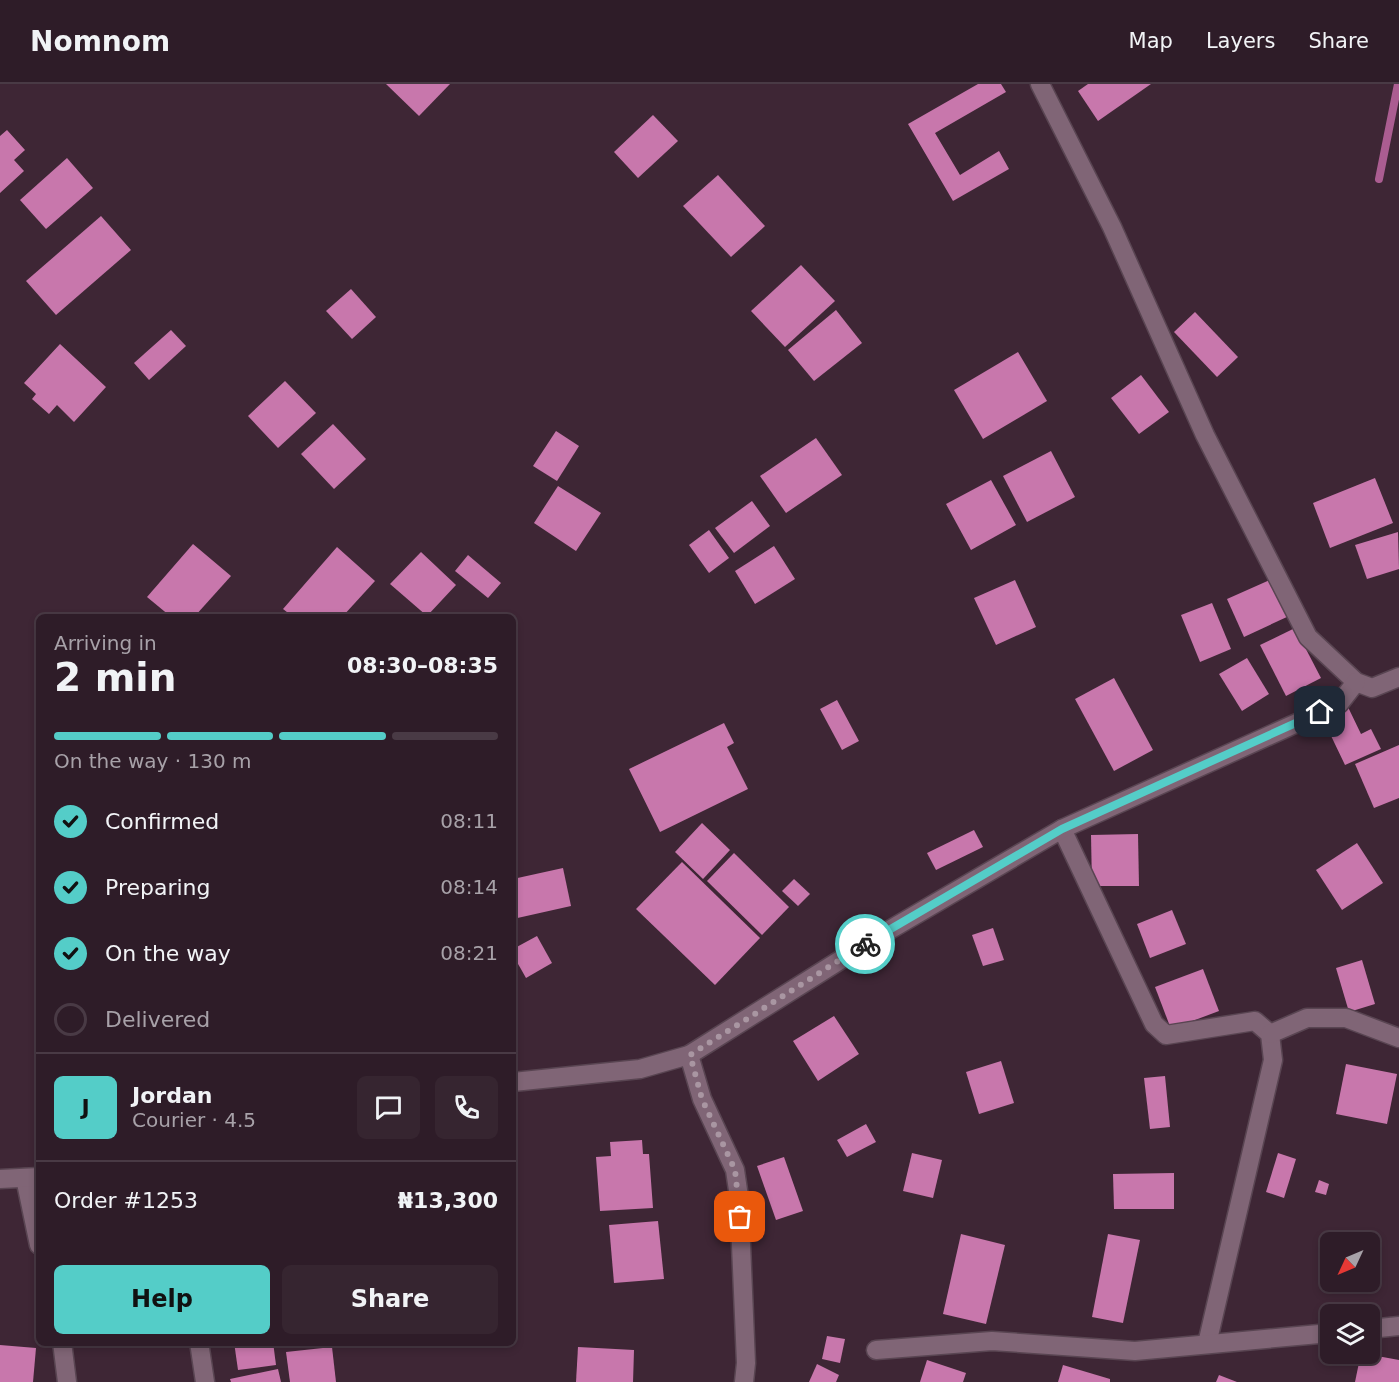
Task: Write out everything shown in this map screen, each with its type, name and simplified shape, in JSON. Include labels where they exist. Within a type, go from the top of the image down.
[{"type":"street","points":[[1040,84],[1112,227],[1205,435],[1308,637],[1356,682],[1372,688],[1399,677]]},
{"type":"street","points":[[516,1082],[640,1069],[690,1055],[869,942],[1062,829],[1339,704],[1356,682]]},
{"type":"street","points":[[1062,829],[1154,1024],[1166,1035],[1255,1021],[1270,1034],[1273,1060],[1207,1344]]},
{"type":"street","points":[[1270,1034],[1307,1018],[1346,1018],[1399,1038]]},
{"type":"street","points":[[690,1055],[702,1099],[735,1170],[739,1197],[746,1363],[744,1382]]},
{"type":"street","points":[[0,1179],[32,1178],[36,1216]]},
{"type":"street","points":[[1380,1328],[1399,1326]]},
{"type":"street","points":[[876,1350],[992,1341],[1135,1351],[1320,1334]]},
{"type":"street","points":[[62,1346],[67,1382]]},
{"type":"street","points":[[200,1346],[205,1382]]},
{"type":"building","points":[[386,84],[450,84],[419,116]]},
{"type":"building","points":[[978,84],[1001,84],[1006,92],[935,133],[960,175],[999,151],[1009,169],[953,201],[908,124]]},
{"type":"building","points":[[1088,84],[1151,84],[1098,121],[1078,91]]},
{"type":"building","points":[[653,115],[678,141],[638,178],[614,152]]},
{"type":"building","points":[[7,130],[25,150],[14,160],[24,171],[0,193],[0,136]]},
{"type":"building","points":[[67,158],[93,188],[46,229],[20,200]]},
{"type":"building","points":[[718,175],[765,226],[731,257],[683,206]]},
{"type":"building","points":[[101,216],[131,250],[56,315],[26,281]]},
{"type":"building","points":[[801,265],[835,301],[785,347],[751,311]]},
{"type":"building","points":[[351,289],[376,317],[352,339],[326,311]]},
{"type":"building","points":[[836,310],[862,343],[814,381],[788,350]]},
{"type":"building","points":[[1195,312],[1238,357],[1217,377],[1174,332]]},
{"type":"building","points":[[171,330],[186,346],[149,380],[134,363]]},
{"type":"building","points":[[60,344],[106,387],[74,422],[57,405],[49,414],[32,399],[36,394],[24,383]]},
{"type":"building","points":[[1018,352],[1047,401],[983,439],[954,390]]},
{"type":"building","points":[[1141,375],[1169,412],[1139,434],[1111,398]]},
{"type":"building","points":[[285,381],[316,413],[278,448],[248,416]]},
{"type":"building","points":[[333,424],[366,459],[334,489],[301,454]]},
{"type":"building","points":[[556,431],[579,446],[557,481],[533,466]]},
{"type":"building","points":[[816,438],[842,475],[786,513],[760,476]]},
{"type":"building","points":[[1051,451],[1075,497],[1027,522],[1003,476]]},
{"type":"building","points":[[1375,478],[1393,523],[1330,548],[1313,503]]},
{"type":"building","points":[[991,480],[1016,525],[971,550],[946,504]]},
{"type":"building","points":[[558,486],[601,513],[576,551],[534,523]]},
{"type":"building","points":[[752,501],[770,526],[734,553],[715,528]]},
{"type":"building","points":[[709,530],[729,558],[709,573],[689,545]]},
{"type":"building","points":[[1398,532],[1399,569],[1367,579],[1355,545]]},
{"type":"building","points":[[193,544],[231,576],[197,614],[168,614],[147,597]]},
{"type":"building","points":[[774,546],[795,579],[755,604],[735,571]]},
{"type":"building","points":[[337,547],[375,581],[345,614],[289,614],[283,609]]},
{"type":"building","points":[[421,552],[456,585],[429,614],[425,614],[390,584]]},
{"type":"building","points":[[468,555],[501,583],[488,598],[455,571]]},
{"type":"building","points":[[1272,579],[1289,616],[1244,637],[1227,599]]},
{"type":"building","points":[[1015,580],[1036,627],[996,645],[974,598]]},
{"type":"building","points":[[1212,603],[1231,649],[1200,662],[1181,615]]},
{"type":"building","points":[[1295,628],[1321,678],[1286,696],[1260,645]]},
{"type":"building","points":[[1247,658],[1269,694],[1242,711],[1219,674]]},
{"type":"building","points":[[1114,678],[1153,750],[1114,771],[1075,699]]},
{"type":"building","points":[[837,700],[859,741],[842,750],[820,709]]},
{"type":"building","points":[[1347,705],[1361,734],[1371,729],[1381,749],[1345,765],[1322,717]]},
{"type":"building","points":[[724,723],[734,743],[727,747],[748,789],[660,832],[629,769]]},
{"type":"building","points":[[1399,745],[1399,798],[1374,808],[1355,764]]},
{"type":"building","points":[[702,823],[730,850],[703,879],[675,852]]},
{"type":"building","points":[[974,830],[983,847],[936,870],[927,853]]},
{"type":"building","points":[[1138,834],[1139,886],[1092,886],[1091,835]]},
{"type":"building","points":[[1357,843],[1383,883],[1342,910],[1316,870]]},
{"type":"building","points":[[734,853],[789,907],[762,935],[707,881]]},
{"type":"building","points":[[682,862],[760,938],[715,985],[636,909]]},
{"type":"building","points":[[563,868],[571,906],[516,918],[516,878]]},
{"type":"building","points":[[794,879],[810,894],[798,906],[782,891]]},
{"type":"building","points":[[1172,910],[1186,944],[1150,958],[1137,924]]},
{"type":"building","points":[[993,928],[1004,960],[983,966],[972,935]]},
{"type":"building","points":[[537,936],[552,963],[526,978],[516,960],[516,947]]},
{"type":"building","points":[[1362,960],[1375,1004],[1349,1012],[1336,968]]},
{"type":"building","points":[[1203,969],[1219,1011],[1171,1029],[1155,987]]},
{"type":"building","points":[[834,1016],[859,1054],[818,1081],[793,1041]]},
{"type":"building","points":[[1001,1061],[1014,1103],[979,1114],[966,1072]]},
{"type":"building","points":[[1346,1064],[1397,1074],[1387,1124],[1336,1114]]},
{"type":"building","points":[[1165,1076],[1170,1127],[1150,1129],[1144,1078]]},
{"type":"building","points":[[866,1124],[876,1142],[847,1157],[837,1140]]},
{"type":"building","points":[[642,1140],[643,1154],[649,1154],[653,1208],[600,1211],[596,1157],[611,1156],[610,1142]]},
{"type":"building","points":[[912,1153],[942,1160],[933,1198],[903,1191]]},
{"type":"building","points":[[1278,1153],[1296,1159],[1284,1198],[1266,1192]]},
{"type":"building","points":[[784,1157],[803,1211],[776,1220],[757,1166]]},
{"type":"building","points":[[1174,1173],[1174,1209],[1114,1209],[1113,1174]]},
{"type":"building","points":[[1319,1180],[1329,1184],[1326,1195],[1315,1192]]},
{"type":"building","points":[[658,1221],[664,1279],[614,1283],[609,1225]]},
{"type":"building","points":[[961,1234],[1005,1245],[986,1324],[943,1314]]},
{"type":"building","points":[[1108,1234],[1140,1240],[1123,1323],[1092,1317]]},
{"type":"building","points":[[827,1336],[845,1339],[840,1363],[822,1359]]},
{"type":"building","points":[[0,1345],[36,1348],[33,1382],[0,1382]]},
{"type":"building","points":[[235,1346],[274,1346],[276,1365],[238,1370]]},
{"type":"building","points":[[332,1347],[336,1382],[290,1382],[286,1352]]},
{"type":"building","points":[[578,1347],[634,1350],[633,1382],[576,1382]]},
{"type":"building","points":[[1380,1356],[1399,1360],[1399,1382],[1355,1382],[1359,1364],[1380,1364]]},
{"type":"building","points":[[927,1360],[966,1373],[963,1382],[920,1382]]},
{"type":"building","points":[[817,1364],[839,1375],[836,1382],[809,1382]]},
{"type":"building","points":[[1063,1365],[1110,1379],[1110,1382],[1058,1382]]},
{"type":"building","points":[[278,1369],[281,1382],[231,1382],[230,1379]]},
{"type":"building","points":[[1219,1375],[1237,1382],[1216,1382]]},
{"type":"waterway","points":[[1379,179],[1398,84]]},
{"type":"way so far","points":[[740,1217],[735,1170],[718,1128],[702,1099],[690,1055],[865,944]]},
{"type":"route","points":[[865,944],[1062,829],[1320,712]]}]
